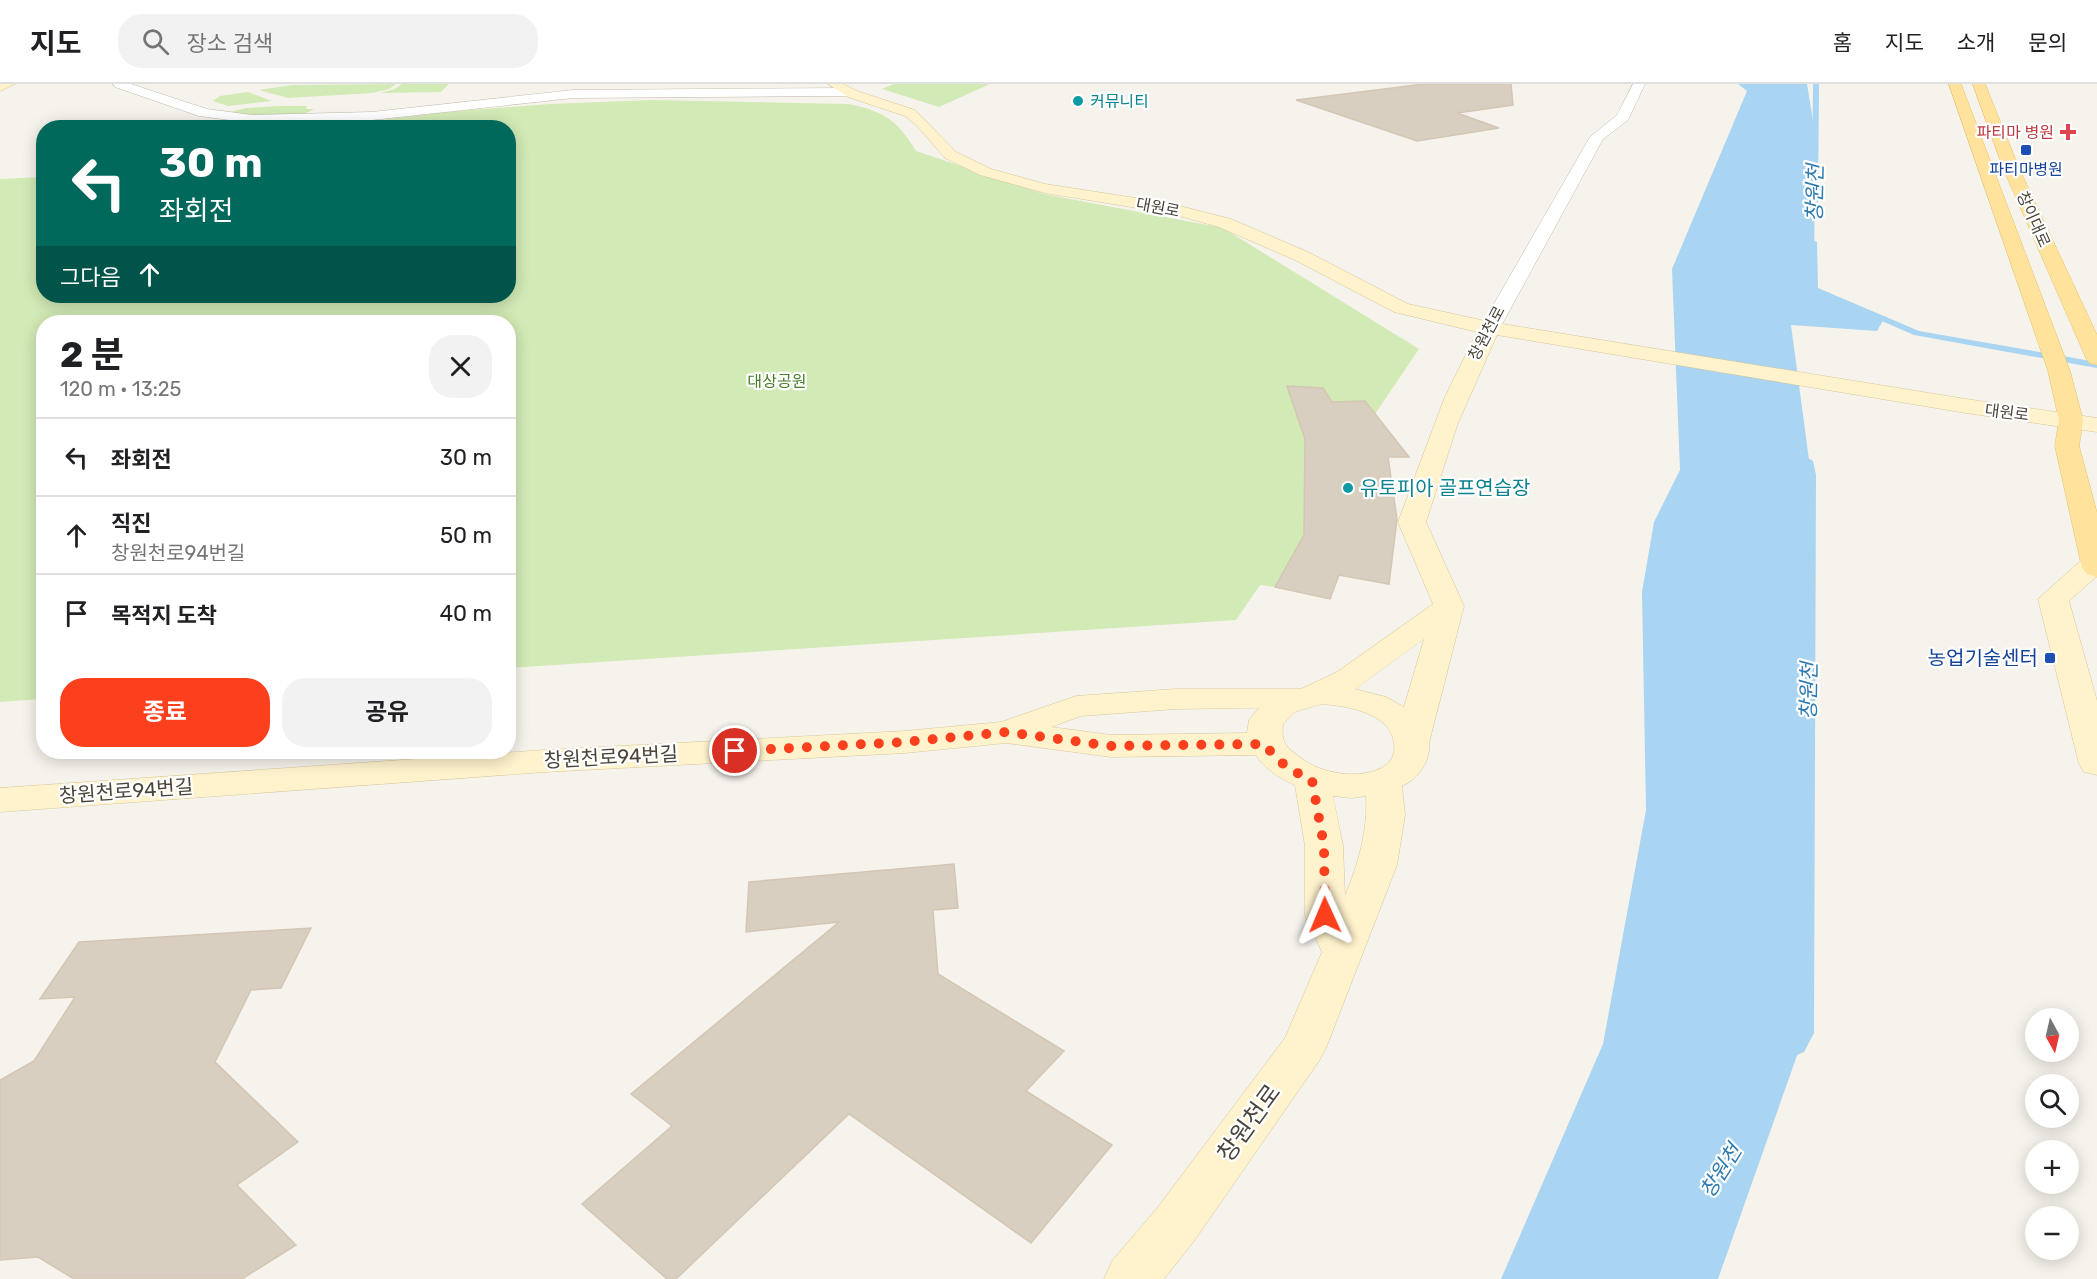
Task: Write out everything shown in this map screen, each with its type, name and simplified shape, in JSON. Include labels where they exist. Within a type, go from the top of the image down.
[{"type":"main road","name":"창이대로","points":[[1954,84],[2050,347],[2071,420]]},
{"type":"main road","name":"창이대로","points":[[1979,84],[2011,168],[2095,355]]},
{"type":"main road","points":[[2071,420],[2067,446],[2096,565]]},
{"type":"street","points":[[0,87],[9,84]]},
{"type":"street","points":[[119,84],[204,113],[225,117],[263,119],[372,116],[573,94],[840,88]]},
{"type":"street","name":"창원천로","points":[[1449,606],[1412,522],[1449,410],[1509,289],[1597,137],[1623,117],[1639,84]]},
{"type":"street","name":"대원로","points":[[840,88],[909,112],[919,119],[949,155],[986,171],[1031,184],[1178,210],[1224,223],[1265,238],[1401,308],[1455,322],[1490,328],[1966,406],[2097,425]]},
{"type":"street","points":[[2096,565],[2053,599],[2097,764]]},
{"type":"street","points":[[1449,606],[1412,742],[1411,758],[1400,772],[1383,781],[1361,786],[1337,785],[1312,780],[1291,771],[1274,758],[1265,744],[1262,729],[1268,716],[1279,705],[1308,696],[1348,679],[1449,606]]},
{"type":"street","points":[[1006,732],[1077,706],[1176,699],[1344,696],[1369,702],[1390,713],[1405,727],[1412,742]]},
{"type":"street","points":[[1006,732],[1111,746],[1265,744]]},
{"type":"street","name":"창원천로94번길","points":[[0,800],[545,761],[905,742],[1006,732]]},
{"type":"street","points":[[1312,780],[1324,846],[1325,915],[1343,952]]},
{"type":"street","name":"창원천로","points":[[1131,1279],[1176,1224],[1304,1048],[1377,865],[1386,815],[1383,781]]},
{"type":"green space","points":[[396,84],[389,89],[372,93],[288,98],[259,90],[292,85]]},
{"type":"green space","points":[[402,84],[449,84],[441,92],[380,93],[395,89]]},
{"type":"green space","points":[[894,84],[990,84],[939,107],[882,89]]},
{"type":"green space","points":[[248,92],[272,101],[228,106],[213,101],[220,96]]},
{"type":"green space","name":"대상공원","points":[[652,100],[848,104],[871,110],[896,124],[916,151],[1044,194],[1223,228],[1419,349],[1304,519],[1304,535],[1275,587],[1260,585],[1236,620],[516,668],[516,315],[36,315],[36,699],[0,702],[0,179],[36,177],[36,303],[516,303],[516,120],[380,120],[456,111]]},
{"type":"green space","points":[[307,106],[306,109],[314,109],[296,116],[284,117],[227,113],[246,108]]},
{"type":"water","points":[[1738,84],[1807,84],[1815,133],[1814,289],[1884,319],[1877,331],[1791,325],[1811,475],[1805,1033],[1718,1279],[1501,1279],[1603,1044],[1646,810],[1642,592],[1654,522],[1680,470],[1672,269],[1747,91]]},
{"type":"building","points":[[1424,84],[1511,84],[1513,105],[1457,113],[1499,128],[1417,141],[1296,100]]},
{"type":"building","name":"유토피아 골프연습장","points":[[1287,386],[1323,388],[1332,402],[1365,401],[1409,457],[1388,457],[1397,519],[1389,584],[1339,575],[1330,599],[1275,587],[1304,535],[1305,439]]},
{"type":"building","points":[[954,864],[958,908],[933,910],[938,974],[1064,1051],[1026,1091],[1112,1145],[1031,1243],[849,1114],[676,1279],[667,1279],[582,1204],[672,1126],[631,1094],[839,922],[746,932],[749,882]]},
{"type":"building","points":[[311,928],[281,988],[251,990],[215,1062],[298,1142],[237,1185],[296,1245],[242,1279],[74,1279],[38,1257],[0,1260],[0,1080],[34,1061],[75,997],[40,999],[79,942]]},
{"type":"waterway","name":"창원천","points":[[1815,202],[1816,84]]},
{"type":"waterway","name":"창원천","points":[[1813,242],[1814,289]]},
{"type":"waterway","name":"창원천","points":[[1802,298],[1814,289]]},
{"type":"waterway","points":[[1814,289],[1917,333],[2097,365]]},
{"type":"waterway","name":"창원천","points":[[1797,1047],[1805,1033],[1811,475],[1808,461]]},
{"type":"place","name":"커뮤니티","points":[[1078,101]]},
{"type":"place","name":"파티마 병원","points":[[2068,132]]},
{"type":"place","name":"파티마병원","points":[[2026,150]]},
{"type":"place","name":"유토피아 골프연습장","points":[[1348,488]]},
{"type":"place","name":"농업기술센터","points":[[2050,658]]},
{"type":"route","points":[[735,751],[905,742],[1006,732],[1111,746],[1176,747],[1265,744],[1274,758],[1291,771],[1312,780],[1324,846],[1325,915]]}]
